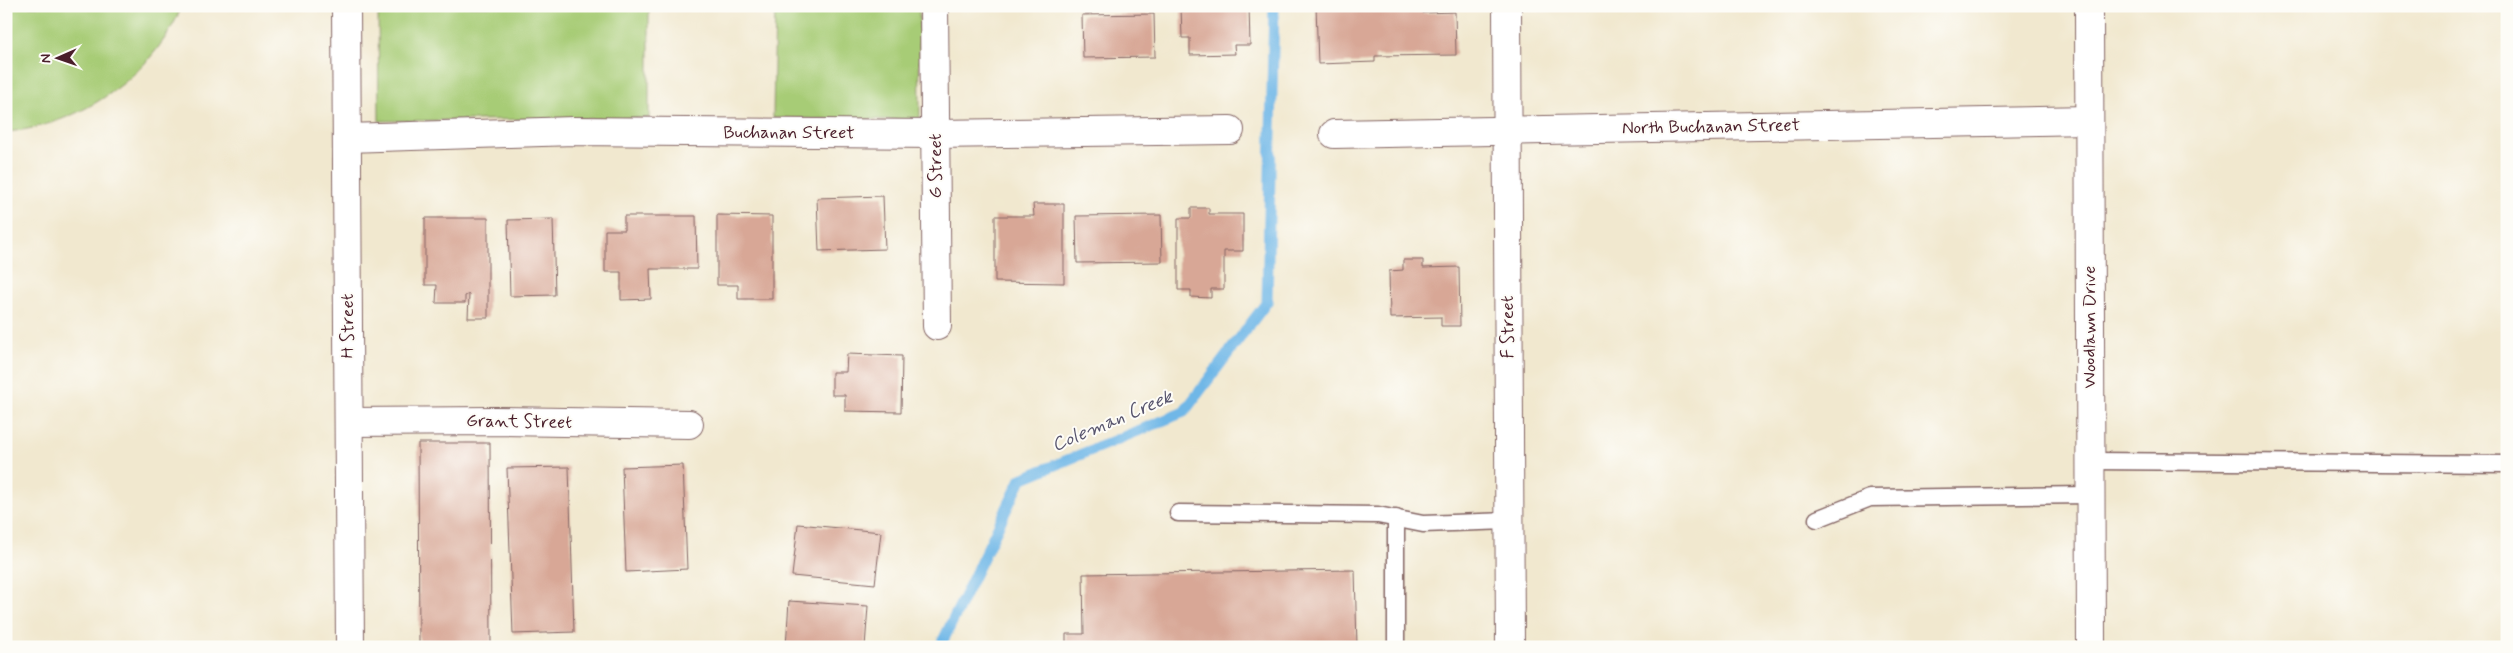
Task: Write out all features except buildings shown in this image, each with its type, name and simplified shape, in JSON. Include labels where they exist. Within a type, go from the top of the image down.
[{"type":"street","name":"H Street","points":[[346,6],[350,647]]},
{"type":"street","name":"G Street","points":[[934,6],[937,326]]},
{"type":"street","name":"F Street","points":[[1507,6],[1510,647]]},
{"type":"street","name":"Woodlawn Drive","points":[[2089,6],[2091,647]]},
{"type":"street","name":"North Buchanan Street","points":[[1334,134],[2089,120]]},
{"type":"street","name":"Buchanan Street","points":[[347,138],[574,131],[935,134],[1230,130]]},
{"type":"street","name":"Grant Street","points":[[349,422],[494,421],[689,424]]},
{"type":"lane","points":[[2090,461],[2507,464]]},
{"type":"lane","points":[[1817,519],[1870,498],[2090,495]]},
{"type":"lane","points":[[1178,513],[1378,515],[1423,524],[1509,522]]},
{"type":"lane","points":[[1396,518],[1396,647]]},
{"type":"green space","points":[[6,6],[182,6],[169,31],[153,54],[134,75],[111,93],[87,108],[61,119],[34,128],[6,132]]},
{"type":"green space","points":[[378,6],[649,6],[649,118],[379,121]]},
{"type":"green space","points":[[775,6],[919,6],[920,120],[773,118]]},
{"type":"waterway","name":"Coleman Creek","points":[[940,647],[1021,479],[1184,412],[1267,302],[1274,6]]}]
